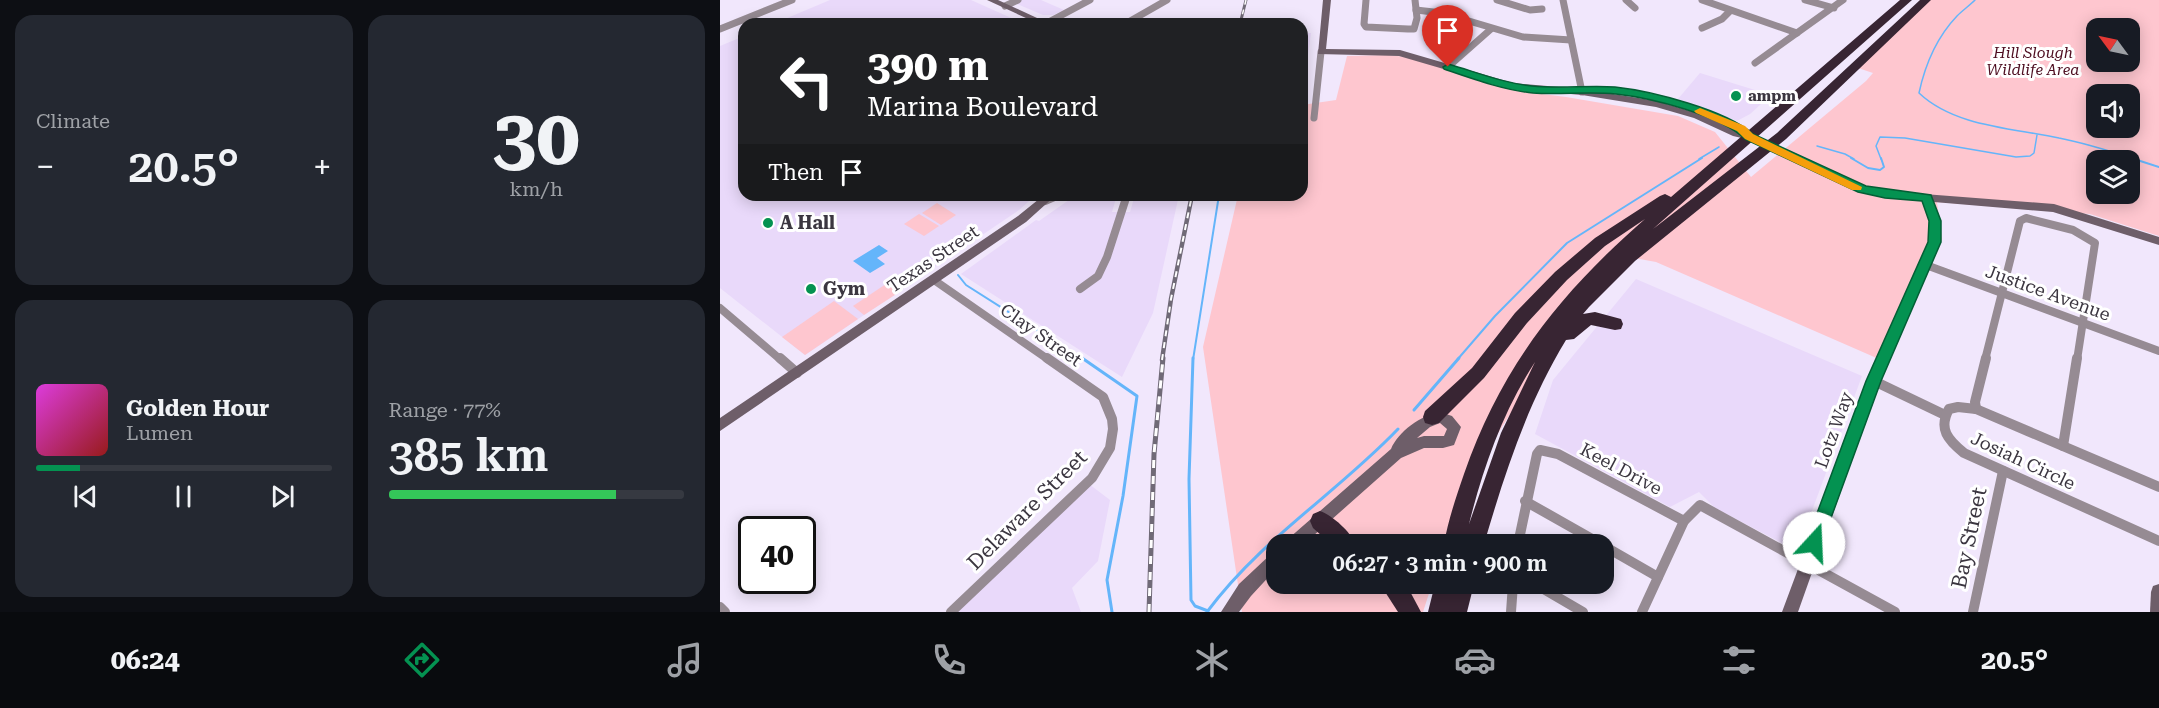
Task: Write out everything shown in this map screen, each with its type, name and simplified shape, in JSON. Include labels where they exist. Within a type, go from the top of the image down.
[{"type":"highway","points":[[1457,534],[1484,447],[1504,402],[1540,339],[1578,290],[1606,262],[1907,0]]},
{"type":"highway","points":[[1477,534],[1488,491],[1514,420],[1528,390],[1582,305],[1608,277],[1770,146],[1926,0]]},
{"type":"highway","points":[[1432,417],[1466,386],[1540,297],[1580,258],[1629,222],[1705,176]]},
{"type":"highway","points":[[1557,341],[1585,319],[1598,318],[1615,324],[1600,315],[1596,307],[1608,277]]},
{"type":"highway","points":[[1320,521],[1334,534]]},
{"type":"highway","points":[[1401,594],[1410,612]]},
{"type":"highway","points":[[1439,612],[1444,594]]},
{"type":"highway","points":[[1456,612],[1460,594]]},
{"type":"highway","points":[[1467,612],[1470,594]]},
{"type":"street","points":[[747,18],[792,0]]},
{"type":"street","points":[[991,0],[1032,18]]},
{"type":"street","points":[[1005,6],[1018,0]]},
{"type":"street","points":[[1056,18],[1090,0]]},
{"type":"street","points":[[1136,18],[1167,0]]},
{"type":"street","points":[[1314,118],[1327,0]]},
{"type":"street","points":[[1366,0],[1364,24],[1366,27],[1414,29],[1415,0]]},
{"type":"street","points":[[1497,0],[1530,10],[1542,9]]},
{"type":"street","points":[[1563,0],[1582,92]]},
{"type":"street","points":[[1626,0],[1635,8]]},
{"type":"street","points":[[1701,0],[1797,33]]},
{"type":"street","points":[[1805,0],[1834,8]]},
{"type":"street","points":[[1755,63],[1843,0]]},
{"type":"street","points":[[1416,10],[1442,13],[1491,29],[1536,39],[1571,40]]},
{"type":"street","points":[[1702,28],[1722,19],[1730,11]]},
{"type":"street","points":[[720,29],[738,22]]},
{"type":"street","points":[[1448,67],[1491,29]]},
{"type":"street","points":[[1321,52],[1400,53],[1512,86],[1582,92],[1681,108],[1684,105]]},
{"type":"street","points":[[1582,92],[1592,89],[1623,92],[1684,105],[1741,129],[1749,137]]},
{"type":"street","points":[[1664,106],[1749,137],[1863,189],[1885,194],[2054,208],[2159,241]]},
{"type":"street","name":"Lotz Way","points":[[1790,612],[1874,381],[1926,265],[1936,232],[1927,198]]},
{"type":"street","name":"Texas Street","points":[[720,425],[934,280],[1044,201]]},
{"type":"street","points":[[1080,289],[1098,276],[1107,257],[1124,201]]},
{"type":"street","points":[[1976,409],[1975,402],[2020,221],[2022,219],[2049,223],[2092,240],[2095,243],[2063,446]]},
{"type":"street","name":"Justice Avenue","points":[[1926,265],[2159,351]]},
{"type":"street","name":"Clay Street","points":[[934,280],[1102,397],[1111,411],[1115,428]]},
{"type":"street","points":[[720,308],[797,373]]},
{"type":"street","points":[[1874,381],[1945,415]]},
{"type":"street","name":"Josiah Circle","points":[[2159,487],[1976,409],[1958,407],[1949,409],[1945,415],[1942,425],[1944,433],[1950,443],[1964,453],[2159,542]]},
{"type":"street","points":[[1305,534],[1397,453],[1399,447],[1432,417],[1441,416],[1449,420],[1454,427],[1449,441],[1426,442],[1404,453],[1397,453]]},
{"type":"street","name":"Delaware Street","points":[[951,612],[1092,477],[1108,456],[1115,428]]},
{"type":"street","name":"Keel Drive","points":[[1525,501],[1540,450],[1558,454],[1684,521]]},
{"type":"street","name":"Bay Street","points":[[1973,612],[2003,471]]},
{"type":"street","points":[[1520,534],[1525,501],[1583,534]]},
{"type":"street","points":[[1642,612],[1684,521],[1700,505],[1895,612]]},
{"type":"street","points":[[1614,552],[1658,577]]},
{"type":"street","points":[[1229,612],[1245,590],[1266,569]]},
{"type":"street","points":[[2158,612],[2159,592]]},
{"type":"street","points":[[1511,612],[1512,594]]},
{"type":"street","points":[[1552,594],[1583,612]]},
{"type":"street","points":[[720,607],[725,612]]},
{"type":"shaded area","points":[[830,0],[971,0],[1012,18],[787,18]]},
{"type":"shaded area","points":[[1008,0],[1041,0],[1064,10],[1053,15],[1043,15]]},
{"type":"shaded area","points":[[1308,33],[1311,33],[1308,55]]},
{"type":"shaded area","points":[[738,38],[738,201],[1029,201],[805,355],[720,288],[720,46]]},
{"type":"shaded area","points":[[1700,73],[1771,95],[1750,114],[1737,121],[1678,99]]},
{"type":"shaded area","points":[[1067,201],[1115,201],[1112,212],[1130,212],[1133,201],[1178,201],[1153,313],[1122,377],[961,274],[1036,220],[1039,221]]},
{"type":"shaded area","points":[[1636,279],[1862,376],[1797,551],[1715,508],[1699,492],[1670,507],[1535,434],[1553,380]]},
{"type":"shaded area","points":[[1089,484],[1110,500],[1098,561],[1072,588],[1081,612],[955,612]]},
{"type":"green space","name":"Hill Slough Wildlife Area","points":[[1925,0],[2159,0],[2159,236],[2090,214],[1937,202],[1942,239],[1888,363],[1656,262],[1612,254],[1458,496],[1447,534],[1266,534],[1266,594],[1429,594],[1423,612],[1242,612],[1203,347],[1237,201],[1308,201],[1308,104],[1336,100],[1347,56],[1388,55],[1416,58],[1489,84],[1518,91],[1678,116],[1715,132],[1751,177],[1873,73],[1855,67]]},
{"type":"green space","points":[[937,203],[956,215],[941,225],[922,213]]},
{"type":"green space","points":[[919,214],[939,226],[924,236],[904,224]]},
{"type":"green space","points":[[889,282],[901,291],[864,315],[853,306]]},
{"type":"green space","points":[[834,301],[858,319],[805,355],[782,337]]},
{"type":"water","points":[[879,245],[888,251],[877,258],[885,264],[870,273],[853,261]]},
{"type":"waterway","points":[[1975,0],[1957,16],[1938,42],[1928,62],[1919,93],[1933,104],[1967,120],[2107,150]]},
{"type":"waterway","points":[[1881,159],[1876,146],[1880,137],[1905,138],[2016,157],[2030,156],[2034,153],[2037,135]]},
{"type":"waterway","points":[[1817,146],[1854,159]]},
{"type":"waterway","points":[[1699,159],[1719,147]]},
{"type":"waterway","points":[[1457,360],[1495,316],[1567,243],[1702,158]]},
{"type":"waterway","points":[[1851,158],[1868,168],[1880,170],[1884,167],[1881,158]]},
{"type":"waterway","points":[[2140,161],[2159,167]]},
{"type":"waterway","points":[[1193,360],[1218,201]]},
{"type":"waterway","points":[[958,275],[966,285],[1084,360]]},
{"type":"waterway","points":[[1082,358],[1137,396],[1123,496],[1107,580],[1112,612]]},
{"type":"waterway","points":[[1193,358],[1189,479],[1191,600],[1195,606],[1208,611]]},
{"type":"waterway","points":[[1414,410],[1459,358]]},
{"type":"waterway","points":[[1208,611],[1228,586],[1275,539],[1398,429]]},
{"type":"railway","points":[[1242,18],[1246,0]]},
{"type":"railway","points":[[1162,360],[1171,299],[1191,201]]},
{"type":"railway","points":[[1149,612],[1154,454],[1163,358]]},
{"type":"slow traffic","points":[[1700,111],[1741,129],[1749,137],[1856,187]]},
{"type":"place","name":"ampm","points":[[1736,96]]},
{"type":"place","name":"A Hall","points":[[768,223]]},
{"type":"place","name":"Gym","points":[[811,289]]},
{"type":"route","points":[[1448,67],[1488,81],[1533,90],[1582,92],[1592,89],[1660,98],[1715,117],[1741,129],[1749,137],[1853,186],[1885,194],[1927,198],[1935,221],[1935,242],[1874,381],[1814,543]]}]
